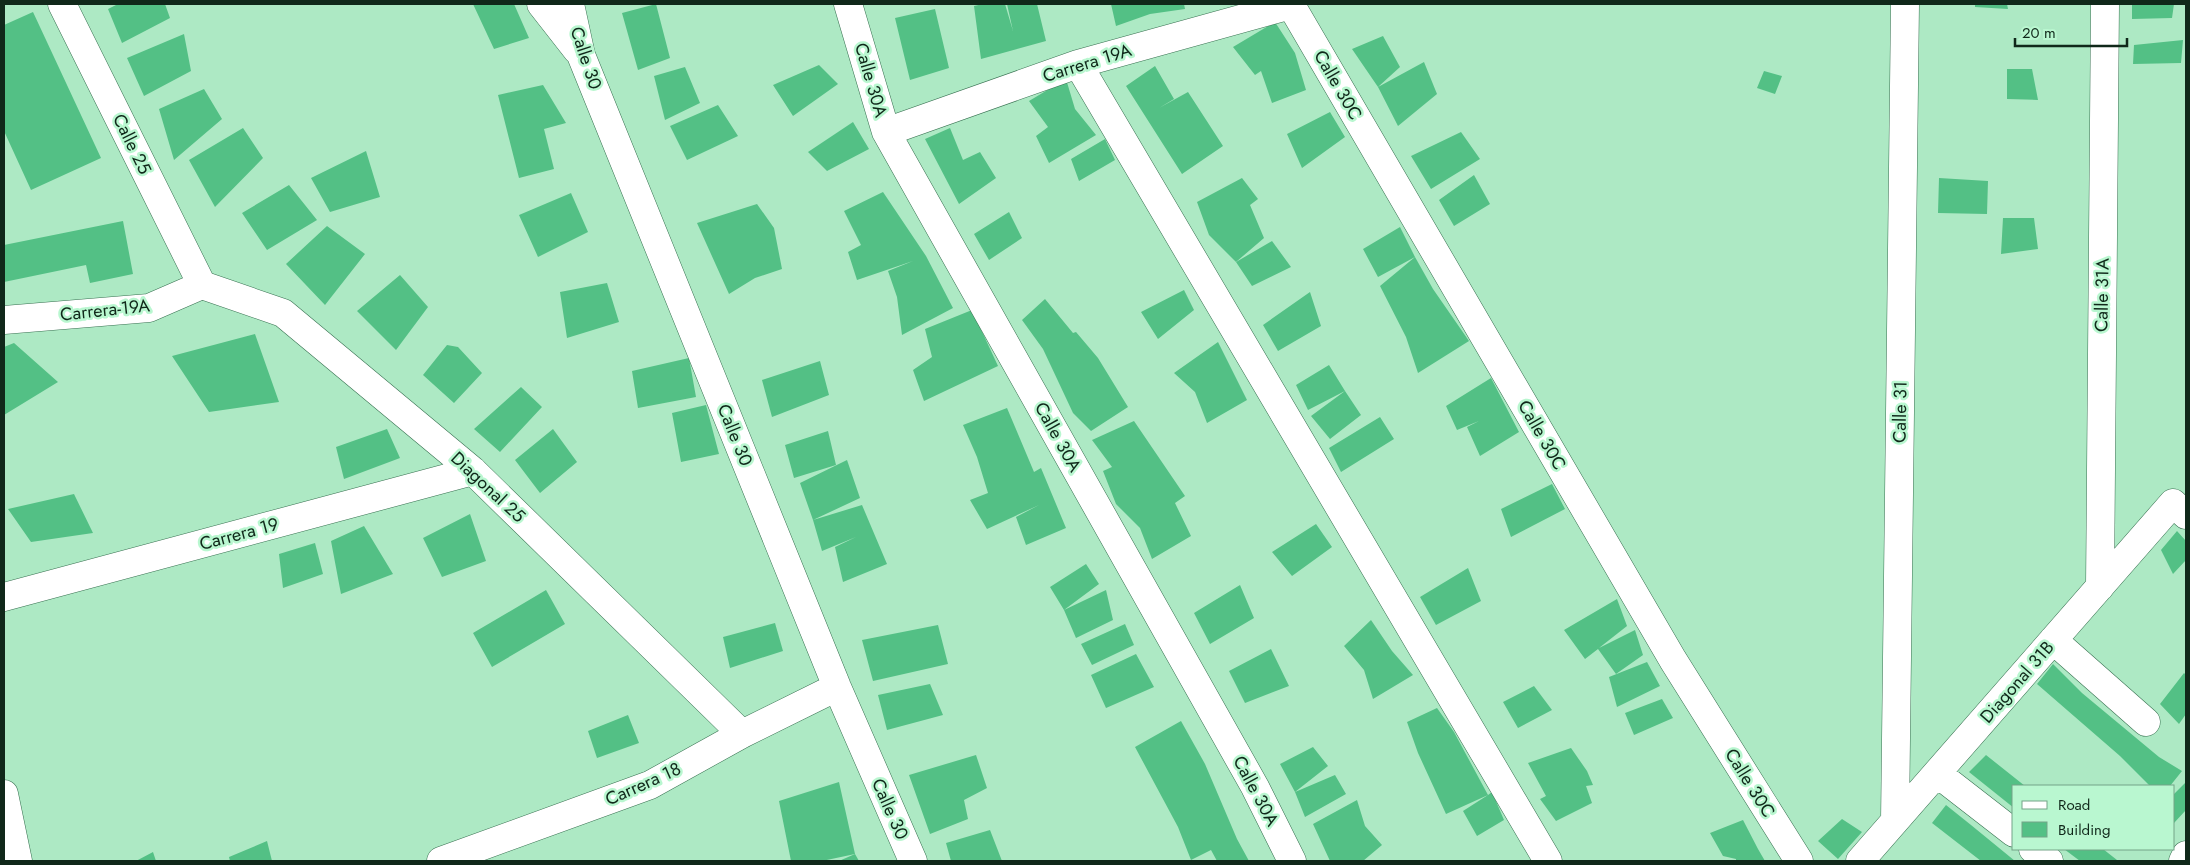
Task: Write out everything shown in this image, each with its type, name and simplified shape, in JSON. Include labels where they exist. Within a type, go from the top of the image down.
[{"type":"street","name":"Calle 25","points":[[62,4],[202,285]]},
{"type":"street","points":[[541,4],[581,55]]},
{"type":"street","name":"Calle 30","points":[[570,4],[581,55],[837,687],[913,861]]},
{"type":"street","name":"Calle 30A","points":[[848,4],[886,132],[1250,778],[1292,861]]},
{"type":"street","name":"Calle 31","points":[[1895,821],[1905,4]]},
{"type":"street","name":"Calle 31A","points":[[2100,587],[2105,4]]},
{"type":"street","name":"Carrera 19A","points":[[886,132],[1078,64],[1291,5]]},
{"type":"street","name":"Calle 30C","points":[[1291,5],[1668,651],[1799,861]]},
{"type":"street","points":[[1078,64],[1548,861]]},
{"type":"street","name":"Carrera-19A","points":[[4,320],[150,308],[202,285]]},
{"type":"street","name":"Diagonal 25","points":[[202,285],[283,313],[474,471],[742,734]]},
{"type":"street","name":"Carrera 19","points":[[4,597],[474,471]]},
{"type":"street","name":"Diagonal 31B","points":[[1860,861],[2100,587],[2180,509]]},
{"type":"street","points":[[2053,640],[2146,722]]},
{"type":"street","name":"Carrera 18","points":[[441,861],[650,785],[742,734],[837,687]]},
{"type":"street","points":[[1938,774],[2012,831]]},
{"type":"street","points":[[4,794],[18,861]]},
{"type":"street","points":[[2034,850],[2049,861]]},
{"type":"street","points":[[2183,861],[2186,855]]},
{"type":"building","points":[[118,4],[165,4],[170,18],[122,43],[108,9]]},
{"type":"building","points":[[473,4],[514,4],[529,38],[494,49]]},
{"type":"building","points":[[656,4],[670,58],[638,70],[622,13]]},
{"type":"building","points":[[1005,4],[1013,31],[1007,4],[1037,4],[1046,41],[981,59],[974,6]]},
{"type":"building","points":[[1111,4],[1184,4],[1185,9],[1150,14],[1116,26]]},
{"type":"building","points":[[1975,4],[2007,4],[2008,9],[1975,7]]},
{"type":"building","points":[[2132,4],[2174,4],[2172,18],[2132,19]]},
{"type":"building","points":[[935,9],[949,68],[910,80],[895,18]]},
{"type":"building","points":[[33,12],[101,158],[31,190],[4,131],[4,25]]},
{"type":"building","points":[[1275,22],[1295,53],[1306,90],[1272,103],[1261,71],[1255,75],[1233,47]]},
{"type":"building","points":[[184,34],[191,71],[144,96],[127,58]]},
{"type":"building","points":[[1383,36],[1400,67],[1378,87],[1352,49]]},
{"type":"building","points":[[2183,40],[2181,63],[2133,64],[2134,45]]},
{"type":"building","points":[[1424,62],[1437,94],[1398,126],[1378,87]]},
{"type":"building","points":[[819,65],[838,84],[793,116],[773,85]]},
{"type":"building","points":[[1155,66],[1174,99],[1159,108],[1188,92],[1223,146],[1182,174],[1126,86]]},
{"type":"building","points":[[685,67],[700,103],[665,120],[654,76]]},
{"type":"building","points":[[2007,69],[2032,69],[2038,100],[2007,99]]},
{"type":"building","points":[[1764,71],[1782,76],[1775,94],[1757,88]]},
{"type":"building","points":[[1066,79],[1075,109],[1096,135],[1049,163],[1036,136],[1048,127],[1029,101]]},
{"type":"building","points":[[543,85],[566,123],[544,129],[554,169],[519,178],[498,95]]},
{"type":"building","points":[[204,89],[222,119],[174,160],[159,109]]},
{"type":"building","points":[[718,105],[738,136],[687,160],[670,126]]},
{"type":"building","points":[[1330,112],[1345,137],[1302,168],[1287,134]]},
{"type":"building","points":[[853,122],[869,149],[827,171],[808,152]]},
{"type":"building","points":[[243,128],[263,158],[215,207],[189,160]]},
{"type":"building","points":[[950,128],[963,160],[980,152],[996,178],[959,204],[925,139]]},
{"type":"building","points":[[1461,132],[1480,159],[1431,189],[1411,156]]},
{"type":"building","points":[[1105,139],[1115,160],[1079,181],[1071,159]]},
{"type":"building","points":[[366,151],[380,197],[330,212],[311,178]]},
{"type":"building","points":[[1474,175],[1490,204],[1454,226],[1439,200]]},
{"type":"building","points":[[1242,178],[1258,199],[1250,205],[1264,238],[1236,262],[1209,235],[1197,202]]},
{"type":"building","points":[[1939,178],[1988,181],[1987,214],[1938,213]]},
{"type":"building","points":[[289,185],[317,220],[267,250],[242,213]]},
{"type":"building","points":[[883,192],[926,256],[953,308],[902,335],[897,297],[888,271],[913,261],[857,280],[848,252],[861,245],[844,211]]},
{"type":"building","points":[[571,193],[588,232],[538,257],[519,215]]},
{"type":"building","points":[[757,204],[774,228],[782,269],[755,278],[729,294],[697,223]]},
{"type":"building","points":[[1009,212],[1022,238],[989,260],[974,234]]},
{"type":"building","points":[[2003,218],[2034,218],[2038,249],[2001,254]]},
{"type":"building","points":[[123,221],[133,274],[90,283],[86,265],[4,282],[4,245]]},
{"type":"building","points":[[327,226],[365,254],[325,305],[286,264]]},
{"type":"building","points":[[1400,227],[1415,257],[1378,277],[1363,249]]},
{"type":"building","points":[[1272,241],[1291,267],[1252,286],[1236,262]]},
{"type":"building","points":[[1415,257],[1433,289],[1469,341],[1418,373],[1406,337],[1380,286]]},
{"type":"building","points":[[400,275],[428,307],[396,350],[357,311]]},
{"type":"building","points":[[607,283],[619,322],[567,338],[560,292]]},
{"type":"building","points":[[1184,290],[1194,310],[1158,339],[1141,312]]},
{"type":"building","points":[[1310,292],[1321,326],[1278,351],[1263,325]]},
{"type":"building","points":[[1045,299],[1073,333],[1076,332],[1098,358],[1128,407],[1091,431],[1073,413],[1043,349],[1022,320]]},
{"type":"building","points":[[972,310],[998,366],[924,401],[913,370],[932,357],[925,329]]},
{"type":"building","points":[[255,334],[279,402],[209,412],[172,356]]},
{"type":"building","points":[[1218,342],[1247,400],[1207,423],[1195,392],[1174,373]]},
{"type":"building","points":[[14,343],[58,382],[4,415],[4,347]]},
{"type":"building","points":[[447,345],[458,347],[482,373],[454,403],[423,375]]},
{"type":"building","points":[[689,358],[696,397],[638,408],[632,371]]},
{"type":"building","points":[[820,361],[829,395],[772,417],[762,380]]},
{"type":"building","points":[[1329,365],[1345,391],[1308,410],[1296,385]]},
{"type":"building","points":[[1491,378],[1519,432],[1480,456],[1467,427],[1479,421],[1457,430],[1446,406]]},
{"type":"building","points":[[521,387],[542,407],[500,452],[474,429]]},
{"type":"building","points":[[1345,391],[1361,415],[1330,439],[1311,416]]},
{"type":"building","points":[[706,405],[719,454],[681,462],[672,413]]},
{"type":"building","points":[[1007,408],[1034,472],[1041,468],[1066,528],[1026,545],[1016,517],[1039,505],[987,529],[970,500],[988,493],[977,457],[963,425]]},
{"type":"building","points":[[1380,417],[1394,439],[1341,472],[1329,448]]},
{"type":"building","points":[[1134,421],[1185,496],[1175,503],[1191,536],[1152,559],[1140,528],[1116,504],[1103,471],[1112,467],[1092,440]]},
{"type":"building","points":[[387,429],[400,458],[344,479],[336,447]]},
{"type":"building","points":[[553,429],[577,462],[540,493],[515,460]]},
{"type":"building","points":[[828,431],[836,465],[794,478],[785,445]]},
{"type":"building","points":[[847,460],[860,498],[813,520],[800,483]]},
{"type":"building","points":[[1552,484],[1565,509],[1511,537],[1501,509]]},
{"type":"building","points":[[74,494],[93,533],[31,542],[8,509]]},
{"type":"building","points":[[862,505],[887,564],[843,582],[835,547],[856,537],[822,551],[813,520]]},
{"type":"building","points":[[470,514],[486,561],[442,577],[423,538]]},
{"type":"building","points":[[1316,524],[1332,547],[1292,576],[1272,552]]},
{"type":"building","points":[[364,526],[393,574],[341,594],[331,541]]},
{"type":"building","points":[[2177,531],[2186,541],[2186,560],[2173,574],[2161,550]]},
{"type":"building","points":[[315,543],[323,574],[283,588],[279,554]]},
{"type":"building","points":[[1086,564],[1099,584],[1064,610],[1050,587]]},
{"type":"building","points":[[1468,568],[1481,601],[1436,625],[1420,597]]},
{"type":"building","points":[[1240,585],[1254,618],[1210,644],[1194,613]]},
{"type":"building","points":[[546,590],[565,624],[492,667],[473,633]]},
{"type":"building","points":[[1106,590],[1113,620],[1076,638],[1064,610]]},
{"type":"building","points":[[1617,599],[1627,626],[1599,648],[1635,630],[1643,655],[1616,674],[1598,649],[1585,659],[1564,630]]},
{"type":"building","points":[[1371,620],[1392,651],[1413,675],[1373,699],[1364,670],[1344,646]]},
{"type":"building","points":[[775,623],[783,651],[730,668],[723,637]]},
{"type":"building","points":[[1125,624],[1134,645],[1092,665],[1081,644]]},
{"type":"building","points":[[938,625],[948,664],[873,681],[862,640]]},
{"type":"building","points":[[1271,649],[1289,686],[1245,703],[1229,671]]},
{"type":"building","points":[[1136,654],[1154,687],[1106,708],[1091,675]]},
{"type":"building","points":[[1647,662],[1660,686],[1617,707],[1609,677]]},
{"type":"building","points":[[2053,664],[2082,693],[2159,757],[2182,771],[2171,785],[2149,785],[2120,756],[2037,684]]},
{"type":"building","points":[[2184,673],[2186,675],[2186,714],[2179,724],[2160,704]]},
{"type":"building","points":[[930,684],[943,715],[887,730],[878,695]]},
{"type":"building","points":[[1534,686],[1552,710],[1518,728],[1503,702]]},
{"type":"building","points":[[1662,699],[1673,718],[1634,735],[1625,713]]},
{"type":"building","points":[[1437,708],[1454,732],[1488,795],[1446,814],[1418,753],[1407,722]]},
{"type":"building","points":[[628,715],[639,743],[597,758],[588,731]]},
{"type":"building","points":[[1181,721],[1205,764],[1237,839],[1249,861],[1217,861],[1211,850],[1191,860],[1178,827],[1135,747]]},
{"type":"building","points":[[1313,747],[1328,766],[1295,792],[1280,764]]},
{"type":"building","points":[[1571,748],[1587,771],[1593,785],[1586,786],[1592,803],[1556,821],[1540,799],[1546,796],[1528,763]]},
{"type":"building","points":[[976,755],[987,788],[964,800],[968,819],[930,834],[909,775]]},
{"type":"building","points":[[1986,755],[2024,785],[2012,785],[2012,806],[1969,772]]},
{"type":"building","points":[[1335,775],[1346,794],[1305,817],[1295,792]]},
{"type":"building","points":[[839,782],[855,854],[822,861],[791,861],[779,801]]},
{"type":"building","points":[[2186,782],[2186,810],[2175,822],[2175,793]]},
{"type":"building","points":[[1492,792],[1504,820],[1477,836],[1463,811]]},
{"type":"building","points":[[1357,800],[1365,826],[1382,845],[1363,861],[1330,861],[1313,824]]},
{"type":"building","points":[[1946,805],[2015,861],[1981,861],[1932,823]]},
{"type":"building","points":[[1842,819],[1862,832],[1838,859],[1818,841]]},
{"type":"building","points":[[1743,820],[1765,861],[1736,861],[1736,859],[1723,856],[1710,833]]},
{"type":"building","points":[[990,830],[1002,861],[951,861],[946,843]]},
{"type":"building","points":[[267,841],[272,861],[230,861],[229,857]]},
{"type":"building","points":[[2065,850],[2104,850],[2117,860],[2080,861]]},
{"type":"building","points":[[153,852],[156,861],[136,861]]},
{"type":"building","points":[[855,854],[859,861],[839,861]]}]
